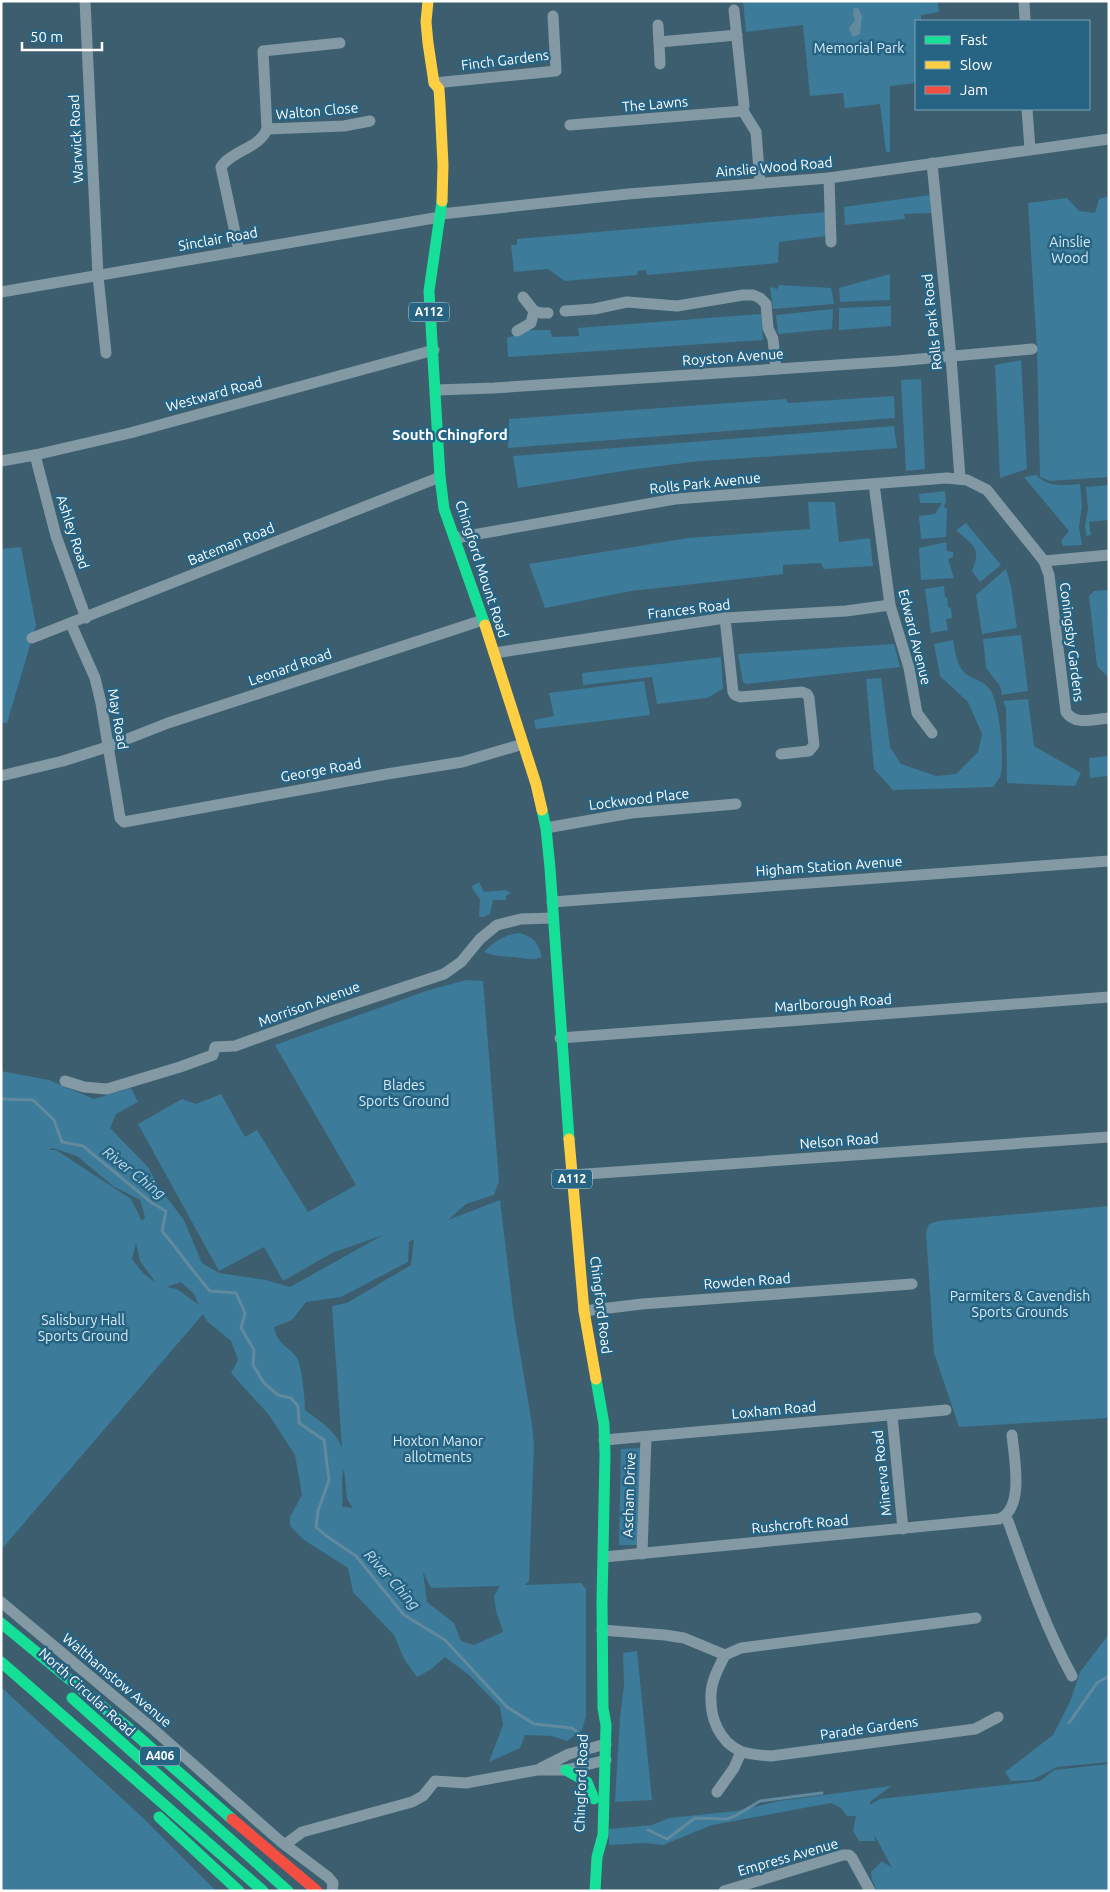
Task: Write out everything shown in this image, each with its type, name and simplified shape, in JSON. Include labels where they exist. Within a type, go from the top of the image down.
[{"type":"main road","name":"Chingford Mount Road","points":[[428,1],[426,22],[434,83],[439,89],[443,152],[441,215],[429,278],[429,310],[434,350],[440,477],[444,509],[456,538],[536,784],[546,828],[552,902]]},
{"type":"main road","name":"Chingford Road","points":[[552,902],[560,1038],[584,1310],[604,1424],[606,1486],[602,1630],[603,1711],[598,1724],[601,1745],[603,1835],[597,1857],[595,1891]]},
{"type":"main road","name":"A406","points":[[1,1623],[126,1726],[252,1837],[317,1891]]},
{"type":"main road","name":"North Circular Road","points":[[1,1636],[36,1667]]},
{"type":"main road","name":"A406","points":[[1,1662],[78,1730],[104,1750],[263,1891]]},
{"type":"main road","name":"North Circular Road","points":[[66,1693],[288,1891]]},
{"type":"main road","name":"A406","points":[[78,1730],[97,1755],[148,1806],[239,1891]]},
{"type":"main road","name":"Chingford Road","points":[[597,1857],[593,1834],[594,1799],[601,1761]]},
{"type":"main road","points":[[566,1770],[586,1782],[594,1799]]},
{"type":"street","name":"Warwick Road","points":[[85,1],[98,276],[106,353]]},
{"type":"street","points":[[1024,1],[1025,20]]},
{"type":"street","points":[[734,10],[743,111],[756,132],[760,183]]},
{"type":"street","name":"Finch Gardens","points":[[434,83],[556,71],[554,16]]},
{"type":"street","points":[[658,25],[660,64]]},
{"type":"street","points":[[659,42],[737,35]]},
{"type":"street","points":[[239,251],[221,167],[227,160],[262,139],[267,130],[264,51],[340,43]]},
{"type":"street","points":[[1026,110],[1030,149]]},
{"type":"street","name":"The Lawns","points":[[570,125],[743,111]]},
{"type":"street","name":"Walton Close","points":[[267,130],[344,126],[370,121]]},
{"type":"street","name":"Ainslie Wood Road","points":[[441,215],[828,178],[1109,139]]},
{"type":"street","name":"Rolls Park Road","points":[[932,163],[951,357],[960,478]]},
{"type":"street","points":[[828,178],[831,242]]},
{"type":"street","name":"Sinclair Road","points":[[1,292],[441,215]]},
{"type":"street","points":[[564,312],[594,309],[627,302],[677,306],[743,294],[753,295],[760,298],[766,304],[768,328],[773,339],[776,369]]},
{"type":"street","points":[[523,297],[534,311],[541,314],[548,313]]},
{"type":"street","points":[[517,331],[531,323],[534,311]]},
{"type":"street","name":"Royston Avenue","points":[[436,390],[494,388],[951,357],[1032,349]]},
{"type":"street","name":"Westward Road","points":[[1,460],[35,455],[130,434],[434,350]]},
{"type":"street","name":"Ashley Road","points":[[35,455],[56,536],[86,618]]},
{"type":"street","name":"Bateman Road","points":[[32,638],[440,477]]},
{"type":"street","points":[[960,478],[987,490],[1044,561],[1109,555]]},
{"type":"street","name":"Rolls Park Avenue","points":[[456,538],[675,499],[960,478]]},
{"type":"street","name":"Edward Avenue","points":[[874,484],[890,605],[909,668],[917,713],[932,733]]},
{"type":"street","name":"Coningsby Gardens","points":[[1044,561],[1049,576],[1066,712],[1075,720],[1109,718]]},
{"type":"street","name":"Frances Road","points":[[494,653],[725,618],[846,611],[890,605]]},
{"type":"street","points":[[725,618],[735,696],[802,692],[810,698],[814,745],[809,751],[781,754]]},
{"type":"street","name":"Leonard Road","points":[[1,776],[63,761],[107,747],[168,724],[483,620]]},
{"type":"street","name":"May Road","points":[[71,624],[95,678],[102,708],[120,818],[124,822]]},
{"type":"street","name":"George Road","points":[[124,822],[462,762],[523,744]]},
{"type":"street","name":"Lockwood Place","points":[[546,828],[631,813],[736,804]]},
{"type":"street","name":"Higham Station Avenue","points":[[552,902],[1109,861]]},
{"type":"street","name":"Morrison Avenue","points":[[65,1081],[84,1087],[106,1089],[180,1067],[213,1055],[215,1047],[235,1046],[329,1012],[444,974],[461,962],[480,939],[497,926],[521,919],[553,918]]},
{"type":"street","name":"Marlborough Road","points":[[560,1038],[1109,997]]},
{"type":"street","name":"Nelson Road","points":[[572,1175],[1109,1136]]},
{"type":"street","name":"Rowden Road","points":[[584,1310],[912,1284]]},
{"type":"street","name":"Loxham Road","points":[[604,1440],[946,1410]]},
{"type":"street","name":"Minerva Road","points":[[892,1415],[903,1529]]},
{"type":"street","points":[[1012,1435],[1016,1493],[1013,1504],[1002,1518],[1008,1521],[1056,1649],[1072,1676]]},
{"type":"street","name":"Ascham Drive","points":[[642,1554],[646,1437]]},
{"type":"street","name":"Rushcroft Road","points":[[604,1557],[1002,1518]]},
{"type":"street","name":"Walthamstow Avenue","points":[[1,1602],[152,1728],[283,1842],[328,1877],[332,1884],[332,1891]]},
{"type":"street","points":[[602,1630],[665,1634],[684,1638],[725,1654],[741,1648],[976,1618]]},
{"type":"street","points":[[717,1792],[734,1768],[741,1752],[729,1744],[719,1732],[713,1719],[711,1694],[716,1673],[725,1654]]},
{"type":"street","name":"Parade Gardens","points":[[741,1752],[771,1756],[975,1729],[998,1716]]},
{"type":"street","points":[[537,1770],[569,1754],[601,1745]]},
{"type":"street","points":[[283,1842],[302,1832],[412,1802],[423,1796],[435,1781],[466,1783],[537,1770],[566,1770],[601,1761]]},
{"type":"street","name":"Empress Avenue","points":[[724,1891],[843,1855],[848,1855],[852,1858],[870,1891]]},
{"type":"green space","name":"Memorial Park","points":[[743,1],[938,1],[939,12],[921,15],[921,20],[915,20],[915,83],[890,86],[890,152],[886,152],[880,104],[845,108],[843,93],[810,96],[803,25],[746,32]]},
{"type":"green space","points":[[930,195],[931,213],[904,214],[905,219],[845,225],[844,207]]},
{"type":"green space","name":"Ainslie Wood","points":[[1109,196],[1109,477],[1050,481],[1040,477],[1037,350],[1028,203],[1067,198],[1079,211],[1095,213],[1099,199]]},
{"type":"green space","points":[[826,212],[826,236],[779,242],[778,263],[647,275],[646,270],[638,271],[637,275],[565,281],[548,269],[514,272],[511,245],[517,245],[517,239]]},
{"type":"green space","points":[[890,274],[890,300],[840,302],[839,288]]},
{"type":"green space","points":[[779,285],[831,288],[834,304],[773,309],[770,287],[777,289]]},
{"type":"green space","points":[[891,306],[891,326],[839,330],[839,308]]},
{"type":"green space","points":[[833,309],[832,329],[778,334],[776,315]]},
{"type":"green space","points":[[761,314],[763,340],[508,357],[507,338],[529,330],[550,330],[552,337],[579,336],[578,328]]},
{"type":"green space","points":[[1021,360],[1027,469],[1000,478],[995,365]]},
{"type":"green space","points":[[921,379],[925,469],[906,471],[901,380]]},
{"type":"green space","points":[[894,396],[895,418],[508,448],[509,419],[786,399],[788,403]]},
{"type":"green space","points":[[894,426],[897,448],[700,461],[629,470],[518,488],[513,456]]},
{"type":"green space","points":[[1037,475],[1051,484],[1080,484],[1082,505],[1079,527],[1082,545],[1063,546],[1061,541],[1069,531],[1024,477]]},
{"type":"green space","points":[[1109,485],[1109,520],[1089,522],[1091,535],[1086,536],[1085,526],[1088,509],[1086,487]]},
{"type":"green space","points":[[945,491],[946,501],[944,507],[947,509],[946,537],[921,539],[919,516],[935,514],[942,503],[920,503],[919,494]]},
{"type":"green space","points":[[808,502],[835,502],[839,542],[870,538],[873,566],[824,569],[821,563],[783,565],[783,574],[631,591],[545,608],[529,564],[688,538],[810,529]]},
{"type":"green space","points":[[966,523],[1001,565],[980,582],[972,571],[976,552],[971,544],[956,530]]},
{"type":"green space","points":[[946,542],[947,551],[953,552],[953,557],[948,559],[954,578],[921,580],[919,548]]},
{"type":"green space","points":[[21,547],[36,625],[7,723],[1,723],[1,549]]},
{"type":"green space","points":[[1006,569],[1011,586],[1017,628],[982,634],[976,595]]},
{"type":"green space","points":[[944,586],[945,597],[947,598],[948,607],[951,608],[952,618],[946,619],[948,630],[931,633],[925,589]]},
{"type":"green space","points":[[1109,590],[1109,612],[1107,613],[1109,621],[1109,678],[1097,666],[1089,596],[1094,591]]},
{"type":"green space","points":[[1021,635],[1028,691],[1002,695],[1000,686],[986,668],[983,639]]},
{"type":"green space","points":[[953,640],[957,659],[962,670],[986,685],[995,701],[1001,733],[1002,765],[1000,776],[993,787],[893,790],[874,769],[866,679],[881,678],[890,747],[901,764],[936,776],[956,774],[978,752],[982,734],[968,702],[940,676],[934,644]]},
{"type":"green space","points":[[894,644],[900,667],[746,684],[743,682],[738,654]]},
{"type":"green space","points":[[721,657],[723,689],[707,698],[657,704],[652,677],[583,685],[582,673]]},
{"type":"green space","points":[[644,681],[650,715],[536,729],[534,720],[554,716],[549,693]]},
{"type":"green space","points":[[1028,699],[1034,746],[1081,773],[1075,786],[1007,783],[1006,708],[1003,701]]},
{"type":"green space","points":[[1109,756],[1109,776],[1090,778],[1089,758]]},
{"type":"green space","points":[[479,882],[484,892],[505,890],[511,893],[506,896],[506,900],[493,900],[490,914],[483,917],[479,917],[480,899],[472,886]]},
{"type":"green space","points":[[518,933],[528,936],[534,941],[539,947],[542,957],[529,959],[498,956],[484,952],[499,939]]},
{"type":"green space","points":[[466,980],[483,981],[499,1181],[494,1195],[466,1204],[448,1220],[500,1200],[514,1317],[534,1445],[529,1581],[525,1585],[581,1583],[586,1589],[586,1716],[582,1730],[567,1741],[552,1736],[525,1735],[520,1748],[489,1762],[503,1725],[500,1707],[469,1675],[445,1657],[430,1670],[417,1677],[404,1659],[394,1635],[353,1592],[348,1568],[304,1540],[290,1526],[290,1517],[302,1495],[295,1455],[269,1415],[231,1373],[238,1360],[231,1341],[207,1321],[203,1314],[1,1550],[1,1071],[49,1080],[94,1099],[131,1088],[138,1102],[116,1114],[110,1128],[148,1167],[158,1186],[184,1220],[202,1263],[219,1273],[266,1280],[290,1287],[383,1235],[332,1253],[283,1281],[264,1247],[219,1271],[138,1124],[182,1099],[196,1104],[221,1094],[245,1137],[257,1130],[308,1212],[356,1185],[275,1045],[429,990]],"holes":[[[53,1148],[77,1156],[113,1186],[140,1200],[145,1217],[142,1221],[131,1199],[56,1150],[49,1150]],[[414,1239],[411,1265],[347,1303],[332,1306],[342,1448],[332,1431],[305,1410],[299,1362],[294,1354],[278,1338],[274,1327],[292,1320],[306,1302],[341,1297],[408,1262],[409,1242]],[[136,1243],[140,1261],[156,1283],[144,1274],[132,1259]],[[181,1282],[194,1294],[199,1305],[177,1289],[167,1287]],[[344,1469],[347,1499],[353,1508],[342,1507],[342,1477]],[[423,1572],[431,1588],[500,1586],[494,1596],[496,1611],[503,1632],[474,1645],[461,1641],[454,1623],[427,1602]]]},
{"type":"green space","name":"Parmiters & Cavendish Sports Grounds","points":[[1109,1206],[1109,1418],[959,1427],[934,1353],[926,1232],[929,1224],[938,1221]]},
{"type":"green space","points":[[643,1448],[641,1545],[619,1545],[621,1449]]},
{"type":"green space","points":[[1109,1634],[1109,1762],[1057,1767],[1032,1780],[1011,1781],[1005,1772],[1053,1735],[1070,1702],[1080,1672]]},
{"type":"green space","points":[[637,1651],[652,1800],[615,1802],[620,1717],[624,1686],[623,1653]]},
{"type":"green space","points":[[1,1687],[142,1817],[216,1891],[1,1891]]},
{"type":"green space","points":[[1109,1764],[1109,1891],[877,1891],[871,1872],[882,1861],[892,1868],[874,1834],[875,1841],[859,1841],[853,1831],[856,1816],[847,1816],[841,1808],[831,1803],[712,1825],[663,1845],[644,1843],[609,1845],[609,1829],[652,1825],[669,1818],[736,1811],[779,1801],[891,1786],[870,1802],[870,1805],[880,1799],[1040,1781],[1054,1770]]},
{"type":"shaded area","points":[[854,8],[858,8],[862,16],[860,34],[853,37],[849,29],[855,21]]},
{"type":"waterway","name":"River Ching","points":[[1,1099],[33,1100],[54,1120],[62,1142],[83,1146],[152,1203],[166,1211],[162,1231],[210,1291],[236,1293],[245,1313],[241,1328],[254,1350],[253,1365],[264,1383],[278,1395],[291,1398],[298,1406],[299,1423],[324,1440],[329,1480],[318,1511],[316,1527],[356,1556],[404,1615],[445,1640],[507,1707],[534,1724],[572,1728],[579,1734]]},
{"type":"waterway","name":"River Ching","points":[[1069,1723],[1097,1683],[1109,1676]]},
{"type":"waterway","name":"River Ching","points":[[648,1830],[667,1839],[695,1818],[726,1819],[735,1816],[760,1801],[822,1793]]},
{"type":"traffic: fast","points":[[442,201],[429,291],[440,477],[444,509],[485,625]]},
{"type":"traffic: fast","points":[[542,810],[546,828],[550,868],[569,1139]]},
{"type":"traffic: fast","points":[[595,1891],[597,1857],[603,1835],[606,1725],[603,1708],[602,1603],[605,1455],[604,1424],[596,1379]]},
{"type":"traffic: fast","points":[[1,1623],[126,1726],[232,1819]]},
{"type":"traffic: fast","points":[[1,1662],[263,1891]]},
{"type":"traffic: fast","points":[[72,1698],[288,1891]]},
{"type":"traffic: fast","points":[[566,1770],[587,1782],[594,1799]]},
{"type":"traffic: fast","points":[[159,1817],[239,1891]]},
{"type":"traffic: slow","points":[[428,1],[426,22],[428,43],[434,83],[439,89],[443,165],[442,201]]},
{"type":"traffic: slow","points":[[485,625],[536,784],[542,810]]},
{"type":"traffic: slow","points":[[569,1139],[584,1311],[596,1379]]},
{"type":"traffic: jam","points":[[232,1819],[317,1891]]},
{"type":"district","name":"South Chingford","points":[[450,435]]},
{"type":"park label","name":"Blades Sports Ground","points":[[404,1094]]},
{"type":"park label","name":"Salisbury Hall Sports Ground","points":[[83,1328]]},
{"type":"park label","name":"Hoxton Manor allotments","points":[[438,1449]]}]
